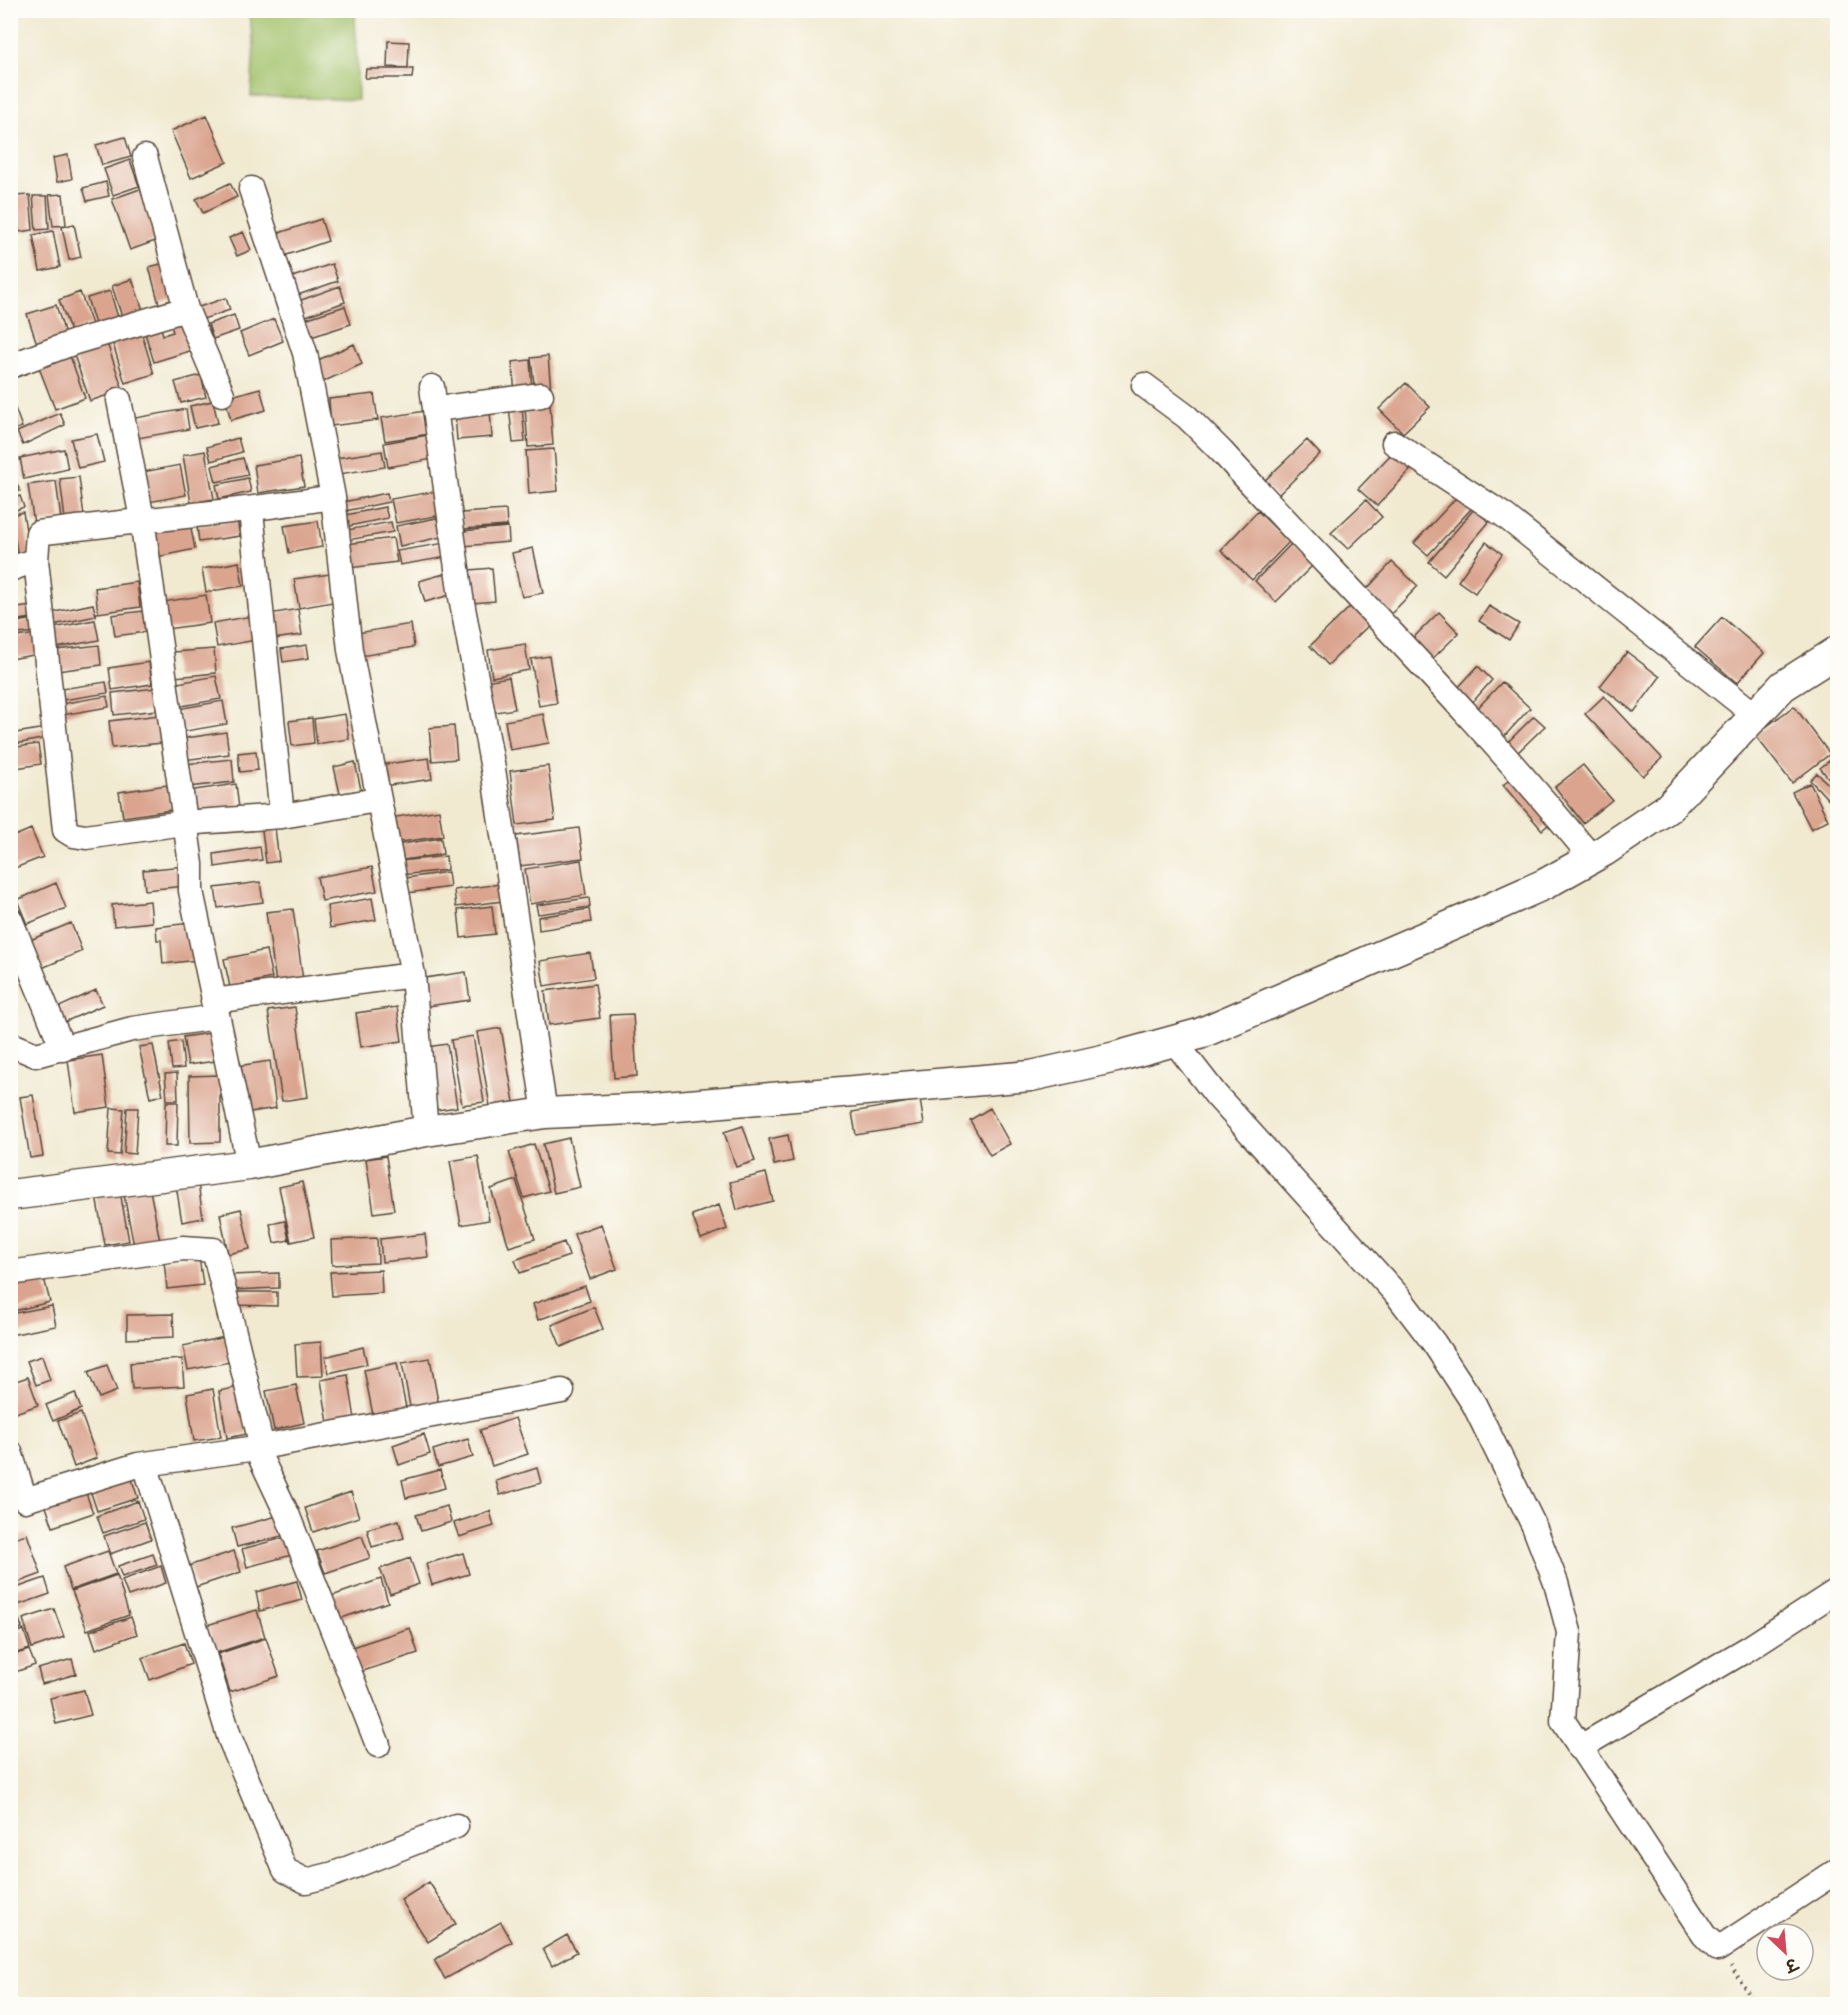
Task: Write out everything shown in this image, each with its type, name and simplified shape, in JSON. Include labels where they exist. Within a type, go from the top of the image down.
[{"type":"main road","points":[[10,1195],[249,1165],[426,1131],[545,1113],[665,1107],[1031,1076],[1199,1034],[1464,921],[1545,884],[1592,858],[1668,808],[1784,686],[1838,651]]},
{"type":"street","points":[[145,157],[186,309],[222,394]]},
{"type":"street","points":[[251,189],[305,353],[333,497],[350,650],[412,975],[426,1131]]},
{"type":"street","points":[[10,366],[75,342],[186,309]]},
{"type":"street","points":[[1144,385],[1187,417],[1222,452],[1490,738],[1537,790],[1592,858]]},
{"type":"street","points":[[541,395],[434,398],[461,597],[493,769],[545,1113]]},
{"type":"street","points":[[119,399],[142,519],[183,823],[191,864],[191,891],[249,1165]]},
{"type":"street","points":[[1394,443],[1505,516],[1755,715]]},
{"type":"street","points":[[333,497],[251,511],[142,519],[38,533],[36,560],[65,830],[73,835],[86,837],[183,823],[282,816],[377,800]]},
{"type":"street","points":[[251,511],[282,816]]},
{"type":"street","points":[[10,569],[36,560]]},
{"type":"street","points":[[10,919],[63,1049]]},
{"type":"street","points":[[10,1044],[36,1055],[215,1009],[412,975]]},
{"type":"street","points":[[1174,1041],[1216,1095],[1398,1296],[1434,1342],[1474,1404],[1533,1526],[1556,1583],[1569,1632],[1563,1721],[1704,1935],[1718,1949],[1838,1870]]},
{"type":"street","points":[[10,1274],[183,1248],[214,1250],[260,1439],[256,1448],[287,1514],[378,1744]]},
{"type":"street","points":[[10,1452],[25,1500],[145,1464],[256,1448],[562,1391]]},
{"type":"street","points":[[145,1464],[230,1739],[285,1870],[306,1881],[334,1874],[456,1826]]},
{"type":"street","points":[[1579,1748],[1749,1648],[1838,1590]]},
{"type":"path","points":[[1718,1949],[1755,2004]]},
{"type":"green space","points":[[248,11],[355,11],[358,100],[251,96],[254,44]]},
{"type":"building","points":[[388,41],[409,42],[408,68],[387,67]]},
{"type":"building","points":[[366,69],[413,69],[412,78],[365,78]]},
{"type":"building","points":[[207,115],[227,162],[191,178],[171,131]]},
{"type":"building","points":[[125,137],[131,157],[102,165],[96,145]]},
{"type":"building","points":[[68,155],[72,179],[57,182],[53,158]]},
{"type":"building","points":[[130,160],[139,186],[113,195],[104,169]]},
{"type":"building","points":[[106,182],[109,196],[87,201],[83,188]]},
{"type":"building","points":[[230,183],[237,197],[203,213],[196,199]]},
{"type":"building","points":[[140,189],[158,240],[130,250],[112,199]]},
{"type":"building","points":[[63,194],[66,225],[53,226],[49,195]]},
{"type":"building","points":[[30,195],[33,230],[19,232],[15,196]]},
{"type":"building","points":[[33,196],[47,196],[49,229],[36,230]]},
{"type":"building","points":[[321,219],[328,241],[281,257],[273,235]]},
{"type":"building","points":[[74,224],[81,257],[69,260],[62,227]]},
{"type":"building","points":[[53,231],[60,267],[40,271],[33,235]]},
{"type":"building","points":[[243,232],[251,250],[237,256],[229,238]]},
{"type":"building","points":[[165,263],[176,299],[159,304],[149,267]]},
{"type":"building","points":[[332,264],[338,281],[292,297],[286,279]]},
{"type":"building","points":[[132,279],[144,313],[123,320],[112,286]]},
{"type":"building","points":[[340,286],[345,302],[298,319],[293,303]]},
{"type":"building","points":[[110,291],[120,324],[97,331],[87,298]]},
{"type":"building","points":[[80,292],[92,324],[71,332],[59,300]]},
{"type":"building","points":[[226,298],[230,310],[197,321],[193,309]]},
{"type":"building","points":[[56,305],[67,340],[39,350],[27,314]]},
{"type":"building","points":[[345,306],[351,324],[305,339],[299,321]]},
{"type":"building","points":[[181,315],[193,350],[154,362],[143,327],[159,322],[163,335],[173,332],[169,319]]},
{"type":"building","points":[[234,315],[239,330],[213,339],[208,324]]},
{"type":"building","points":[[274,319],[283,341],[249,355],[240,333]]},
{"type":"building","points":[[139,325],[154,374],[125,383],[110,334]]},
{"type":"building","points":[[106,340],[123,390],[90,401],[73,352]]},
{"type":"building","points":[[354,344],[362,364],[318,384],[309,364]]},
{"type":"building","points":[[69,353],[85,398],[55,409],[38,365]]},
{"type":"building","points":[[548,356],[551,391],[535,392],[531,358]]},
{"type":"building","points":[[530,360],[532,391],[515,393],[512,362]]},
{"type":"building","points":[[201,375],[206,397],[181,403],[175,382]]},
{"type":"building","points":[[1406,383],[1430,407],[1403,433],[1379,409]]},
{"type":"building","points":[[260,388],[266,410],[231,420],[225,398]]},
{"type":"building","points":[[374,394],[378,420],[331,426],[329,399]]},
{"type":"building","points":[[10,395],[22,427],[10,431]]},
{"type":"building","points":[[213,401],[218,423],[195,428],[190,406]]},
{"type":"building","points":[[550,404],[553,445],[528,447],[525,406]]},
{"type":"building","points":[[522,406],[525,442],[513,443],[509,407]]},
{"type":"building","points":[[186,409],[189,429],[138,438],[135,418]]},
{"type":"building","points":[[425,411],[429,434],[385,441],[381,418]]},
{"type":"building","points":[[490,411],[492,437],[457,440],[455,414]]},
{"type":"building","points":[[60,413],[65,425],[23,445],[17,432]]},
{"type":"building","points":[[97,434],[104,462],[78,468],[71,439]]},
{"type":"building","points":[[428,435],[433,459],[388,467],[384,443]]},
{"type":"building","points":[[238,438],[242,452],[211,461],[207,447]]},
{"type":"building","points":[[1307,440],[1320,454],[1276,497],[1262,483]]},
{"type":"building","points":[[1397,448],[1415,465],[1377,506],[1358,489]]},
{"type":"building","points":[[64,449],[68,469],[24,479],[20,458]]},
{"type":"building","points":[[554,449],[558,491],[529,494],[526,451]]},
{"type":"building","points":[[205,451],[214,499],[191,503],[183,455]]},
{"type":"building","points":[[382,451],[385,467],[339,474],[337,458]]},
{"type":"building","points":[[243,458],[248,475],[216,482],[212,466]]},
{"type":"building","points":[[299,458],[304,486],[258,493],[254,465]]},
{"type":"building","points":[[180,465],[186,495],[149,502],[143,472]]},
{"type":"building","points":[[79,477],[85,524],[66,527],[60,479]]},
{"type":"building","points":[[248,478],[251,492],[219,499],[216,485]]},
{"type":"building","points":[[15,479],[20,491],[10,494],[10,481]]},
{"type":"building","points":[[56,481],[61,519],[34,524],[28,485]]},
{"type":"building","points":[[437,491],[442,515],[396,523],[391,499]]},
{"type":"building","points":[[387,493],[389,502],[340,512],[338,503]]},
{"type":"building","points":[[1459,495],[1472,508],[1428,555],[1414,543]]},
{"type":"building","points":[[20,496],[24,507],[10,512],[10,499]]},
{"type":"building","points":[[1366,500],[1382,517],[1348,549],[1331,533]]},
{"type":"building","points":[[385,507],[388,518],[344,527],[341,516]]},
{"type":"building","points":[[1474,509],[1489,522],[1444,575],[1429,562]]},
{"type":"building","points":[[506,510],[507,526],[462,529],[461,513]]},
{"type":"building","points":[[1258,511],[1289,542],[1252,580],[1221,550]]},
{"type":"building","points":[[23,512],[30,555],[18,557],[11,515]]},
{"type":"building","points":[[437,518],[441,537],[400,546],[396,526]]},
{"type":"building","points":[[189,519],[195,549],[152,558],[146,528]]},
{"type":"building","points":[[237,520],[240,536],[199,542],[197,526]]},
{"type":"building","points":[[318,521],[322,547],[289,553],[284,526]]},
{"type":"building","points":[[391,522],[393,532],[343,541],[341,531]]},
{"type":"building","points":[[508,527],[509,542],[463,546],[462,531]]},
{"type":"building","points":[[393,538],[397,562],[349,568],[346,544]]},
{"type":"building","points":[[1486,542],[1502,554],[1475,593],[1458,581]]},
{"type":"building","points":[[445,543],[447,557],[400,565],[397,551]]},
{"type":"building","points":[[1292,543],[1314,564],[1276,602],[1255,581]]},
{"type":"building","points":[[533,548],[543,593],[522,597],[512,553]]},
{"type":"building","points":[[239,562],[243,586],[206,592],[202,569]]},
{"type":"building","points":[[1392,562],[1418,586],[1391,614],[1365,591]]},
{"type":"building","points":[[492,568],[495,601],[473,603],[470,570]]},
{"type":"building","points":[[451,572],[457,593],[425,602],[419,581]]},
{"type":"building","points":[[330,574],[333,602],[299,608],[294,579]]},
{"type":"building","points":[[137,582],[140,607],[98,613],[95,588]]},
{"type":"building","points":[[206,595],[210,623],[167,629],[163,602]]},
{"type":"building","points":[[93,604],[96,616],[53,625],[50,613]]},
{"type":"building","points":[[1353,604],[1372,622],[1328,665],[1310,646]]},
{"type":"building","points":[[32,606],[33,618],[10,621],[10,609]]},
{"type":"building","points":[[1489,606],[1519,624],[1509,640],[1479,621]]},
{"type":"building","points":[[298,609],[302,635],[273,639],[269,614]]},
{"type":"building","points":[[143,611],[145,632],[115,636],[112,615]]},
{"type":"building","points":[[1439,612],[1459,633],[1429,662],[1409,642]]},
{"type":"building","points":[[257,615],[262,639],[217,647],[213,623]]},
{"type":"building","points":[[1722,617],[1764,653],[1737,683],[1695,647]]},
{"type":"building","points":[[34,619],[36,632],[10,635],[10,623]]},
{"type":"building","points":[[95,620],[99,640],[56,648],[53,628]]},
{"type":"building","points":[[411,624],[414,647],[361,656],[357,633]]},
{"type":"building","points":[[36,634],[40,654],[10,659],[10,638]]},
{"type":"building","points":[[525,644],[529,670],[492,677],[488,650]]},
{"type":"building","points":[[99,645],[101,665],[58,671],[56,650]]},
{"type":"building","points":[[307,645],[309,658],[283,662],[281,649]]},
{"type":"building","points":[[214,649],[216,673],[175,677],[173,652]]},
{"type":"building","points":[[1627,652],[1660,677],[1634,712],[1600,686]]},
{"type":"building","points":[[549,656],[557,703],[539,706],[531,659]]},
{"type":"building","points":[[149,662],[152,684],[112,690],[109,668]]},
{"type":"building","points":[[1478,666],[1492,680],[1471,704],[1456,690]]},
{"type":"building","points":[[216,676],[221,699],[176,707],[172,684]]},
{"type":"building","points":[[509,677],[515,709],[490,713],[485,681]]},
{"type":"building","points":[[106,682],[108,693],[63,700],[61,689]]},
{"type":"building","points":[[1502,682],[1530,708],[1501,740],[1473,713]]},
{"type":"building","points":[[156,688],[158,710],[114,715],[112,693]]},
{"type":"building","points":[[107,696],[109,707],[62,715],[60,704]]},
{"type":"building","points":[[1604,696],[1662,758],[1643,776],[1585,714]]},
{"type":"building","points":[[223,701],[227,724],[181,732],[177,709]]},
{"type":"building","points":[[1794,706],[1830,754],[1792,783],[1755,735]]},
{"type":"building","points":[[345,714],[349,739],[317,744],[314,719]]},
{"type":"building","points":[[543,714],[549,743],[510,750],[505,721]]},
{"type":"building","points":[[160,715],[162,743],[112,748],[109,721]]},
{"type":"building","points":[[1534,716],[1545,726],[1515,755],[1505,745]]},
{"type":"building","points":[[312,718],[314,743],[292,746],[289,721]]},
{"type":"building","points":[[454,726],[457,759],[432,761],[429,728]]},
{"type":"building","points":[[45,728],[47,738],[10,745],[10,734]]},
{"type":"building","points":[[226,732],[229,754],[183,760],[180,739]]},
{"type":"building","points":[[38,744],[41,764],[10,769],[10,748]]},
{"type":"building","points":[[256,751],[258,770],[240,772],[238,753]]},
{"type":"building","points":[[1838,754],[1838,789],[1820,768]]},
{"type":"building","points":[[429,758],[432,779],[383,786],[380,765]]},
{"type":"building","points":[[232,759],[234,782],[188,787],[185,764]]},
{"type":"building","points":[[355,762],[361,790],[340,794],[334,767]]},
{"type":"building","points":[[1583,765],[1612,800],[1583,823],[1555,787]]},
{"type":"building","points":[[548,766],[555,820],[517,825],[510,771]]},
{"type":"building","points":[[1817,773],[1838,794],[1838,810],[1810,780]]},
{"type":"building","points":[[1515,775],[1554,820],[1542,830],[1503,785]]},
{"type":"building","points":[[1810,783],[1828,820],[1811,829],[1792,792]]},
{"type":"building","points":[[236,784],[239,808],[192,815],[188,791]]},
{"type":"building","points":[[167,785],[171,810],[123,817],[119,792]]},
{"type":"building","points":[[439,810],[443,836],[394,843],[390,818]]},
{"type":"building","points":[[274,820],[279,861],[266,863],[261,822]]},
{"type":"building","points":[[579,828],[583,858],[520,866],[516,836]]},
{"type":"building","points":[[31,829],[43,857],[10,870],[10,838]]},
{"type":"building","points":[[441,838],[443,854],[397,861],[395,845]]},
{"type":"building","points":[[260,847],[262,860],[215,867],[214,854]]},
{"type":"building","points":[[446,856],[447,870],[401,875],[400,861]]},
{"type":"building","points":[[581,860],[586,895],[530,904],[525,869]]},
{"type":"building","points":[[184,866],[185,886],[145,890],[143,870]]},
{"type":"building","points":[[372,867],[377,891],[322,901],[317,877]]},
{"type":"building","points":[[448,872],[450,887],[408,893],[406,878]]},
{"type":"building","points":[[260,882],[263,902],[218,908],[215,888]]},
{"type":"building","points":[[56,883],[66,908],[27,924],[17,900]]},
{"type":"building","points":[[501,884],[503,901],[456,907],[454,890]]},
{"type":"building","points":[[372,898],[376,920],[330,928],[327,906]]},
{"type":"building","points":[[589,898],[590,907],[538,914],[536,905]]},
{"type":"building","points":[[150,901],[152,922],[114,926],[112,905]]},
{"type":"building","points":[[492,906],[495,934],[461,938],[458,910]]},
{"type":"building","points":[[293,909],[304,987],[277,991],[266,912]]},
{"type":"building","points":[[589,909],[591,922],[539,930],[538,917]]},
{"type":"building","points":[[71,923],[82,951],[42,968],[30,940]]},
{"type":"building","points":[[191,923],[197,960],[163,964],[161,940],[157,940],[156,927]]},
{"type":"building","points":[[266,950],[272,978],[230,987],[224,959]]},
{"type":"building","points":[[590,953],[594,978],[544,986],[540,961]]},
{"type":"building","points":[[466,972],[470,1000],[421,1007],[418,979]]},
{"type":"building","points":[[595,984],[600,1018],[549,1025],[545,991]]},
{"type":"building","points":[[96,990],[103,1005],[62,1023],[55,1009]]},
{"type":"building","points":[[295,1007],[308,1097],[282,1101],[268,1011]]},
{"type":"building","points":[[397,1007],[402,1041],[361,1047],[356,1013]]},
{"type":"building","points":[[633,1014],[637,1076],[614,1078],[610,1015]]},
{"type":"building","points":[[501,1028],[514,1102],[490,1106],[477,1032]]},
{"type":"building","points":[[210,1033],[215,1061],[188,1065],[183,1037]]},
{"type":"building","points":[[473,1036],[484,1102],[462,1105],[451,1040]]},
{"type":"building","points":[[181,1041],[184,1068],[172,1069],[169,1043]]},
{"type":"building","points":[[447,1044],[457,1107],[437,1110],[427,1047]]},
{"type":"building","points":[[153,1045],[163,1095],[150,1098],[139,1047]]},
{"type":"building","points":[[102,1055],[109,1107],[75,1112],[68,1060]]},
{"type":"building","points":[[270,1061],[276,1108],[244,1113],[238,1066]]},
{"type":"building","points":[[177,1073],[178,1100],[167,1100],[165,1074]]},
{"type":"building","points":[[220,1075],[220,1142],[190,1143],[189,1076]]},
{"type":"building","points":[[33,1095],[43,1156],[30,1158],[20,1097]]},
{"type":"building","points":[[920,1100],[924,1124],[856,1135],[852,1112]]},
{"type":"building","points":[[166,1102],[178,1102],[177,1146],[165,1146]]},
{"type":"building","points":[[111,1108],[124,1109],[120,1155],[108,1154]]},
{"type":"building","points":[[127,1108],[138,1108],[135,1154],[124,1153]]},
{"type":"building","points":[[990,1108],[1010,1144],[990,1155],[970,1120]]},
{"type":"building","points":[[743,1126],[755,1161],[736,1167],[724,1132]]},
{"type":"building","points":[[788,1135],[793,1161],[774,1165],[769,1139]]},
{"type":"building","points":[[569,1138],[580,1187],[554,1193],[543,1144]]},
{"type":"building","points":[[534,1144],[549,1191],[524,1198],[509,1152]]},
{"type":"building","points":[[386,1156],[394,1210],[374,1213],[366,1159]]},
{"type":"building","points":[[478,1156],[489,1220],[461,1225],[450,1161]]},
{"type":"building","points":[[766,1173],[773,1201],[737,1210],[730,1182]]},
{"type":"building","points":[[197,1176],[203,1218],[182,1222],[175,1179]]},
{"type":"building","points":[[148,1180],[161,1246],[135,1251],[122,1185]]},
{"type":"building","points":[[516,1180],[535,1239],[509,1247],[491,1189]]},
{"type":"building","points":[[302,1182],[314,1237],[291,1242],[279,1187]]},
{"type":"building","points":[[119,1186],[129,1241],[105,1245],[95,1191]]},
{"type":"building","points":[[719,1205],[727,1229],[701,1239],[692,1215]]},
{"type":"building","points":[[241,1209],[250,1249],[228,1254],[220,1214]]},
{"type":"building","points":[[285,1221],[289,1240],[274,1243],[270,1224]]},
{"type":"building","points":[[601,1224],[617,1269],[590,1279],[574,1234]]},
{"type":"building","points":[[425,1234],[428,1257],[382,1262],[380,1239]]},
{"type":"building","points":[[377,1238],[378,1263],[332,1265],[331,1240]]},
{"type":"building","points":[[564,1242],[569,1256],[520,1273],[515,1260]]},
{"type":"building","points":[[199,1257],[203,1285],[167,1289],[164,1261]]},
{"type":"building","points":[[381,1270],[382,1293],[332,1296],[330,1272]]},
{"type":"building","points":[[279,1273],[279,1288],[232,1290],[231,1275]]},
{"type":"building","points":[[44,1278],[50,1302],[10,1312],[10,1287]]},
{"type":"building","points":[[585,1286],[590,1301],[538,1320],[533,1304]]},
{"type":"building","points":[[231,1292],[277,1292],[277,1306],[231,1305]]},
{"type":"building","points":[[52,1306],[56,1326],[10,1335],[10,1314]]},
{"type":"building","points":[[594,1307],[603,1329],[561,1347],[552,1325]]},
{"type":"building","points":[[173,1314],[174,1337],[127,1339],[127,1315]]},
{"type":"building","points":[[225,1337],[230,1362],[188,1370],[183,1346]]},
{"type":"building","points":[[321,1342],[323,1376],[297,1377],[295,1344]]},
{"type":"building","points":[[363,1347],[367,1364],[329,1373],[325,1357]]},
{"type":"building","points":[[42,1356],[50,1380],[36,1385],[27,1361]]},
{"type":"building","points":[[430,1358],[439,1407],[411,1412],[402,1363]]},
{"type":"building","points":[[182,1359],[184,1386],[132,1389],[130,1363]]},
{"type":"building","points":[[397,1363],[406,1408],[373,1415],[364,1370]]},
{"type":"building","points":[[107,1365],[117,1391],[99,1398],[88,1372]]},
{"type":"building","points":[[348,1375],[355,1419],[328,1423],[321,1380]]},
{"type":"building","points":[[28,1377],[38,1405],[10,1415],[10,1383]]},
{"type":"building","points":[[296,1385],[304,1423],[274,1430],[266,1391]]},
{"type":"building","points":[[239,1387],[247,1434],[227,1438],[219,1391]]},
{"type":"building","points":[[213,1389],[221,1437],[194,1441],[187,1394]]},
{"type":"building","points":[[75,1393],[81,1409],[53,1421],[46,1405]]},
{"type":"building","points":[[81,1413],[97,1458],[74,1467],[58,1421]]},
{"type":"building","points":[[515,1418],[528,1454],[492,1466],[480,1430]]},
{"type":"building","points":[[424,1434],[430,1454],[399,1465],[393,1445]]},
{"type":"building","points":[[468,1439],[473,1457],[438,1467],[433,1450]]},
{"type":"building","points":[[537,1468],[541,1483],[500,1495],[496,1481]]},
{"type":"building","points":[[440,1470],[445,1488],[406,1498],[402,1480]]},
{"type":"building","points":[[130,1474],[138,1498],[97,1511],[89,1487]]},
{"type":"building","points":[[84,1487],[93,1513],[53,1527],[44,1501]]},
{"type":"building","points":[[351,1492],[359,1517],[313,1532],[305,1508]]},
{"type":"building","points":[[138,1501],[144,1519],[103,1533],[97,1516]]},
{"type":"building","points":[[447,1506],[451,1522],[421,1531],[416,1515]]},
{"type":"building","points":[[490,1511],[494,1526],[459,1537],[454,1523]]},
{"type":"building","points":[[281,1515],[286,1535],[237,1547],[232,1528]]},
{"type":"building","points":[[399,1520],[404,1538],[372,1547],[367,1529]]},
{"type":"building","points":[[145,1522],[151,1539],[110,1554],[104,1536]]},
{"type":"building","points":[[27,1534],[41,1574],[11,1585],[10,1539]]},
{"type":"building","points":[[362,1536],[370,1558],[325,1573],[317,1551]]},
{"type":"building","points":[[287,1537],[292,1555],[247,1567],[242,1549]]},
{"type":"building","points":[[108,1551],[116,1574],[71,1590],[63,1567]]},
{"type":"building","points":[[234,1551],[241,1572],[196,1587],[188,1566]]},
{"type":"building","points":[[463,1553],[469,1574],[432,1585],[426,1564]]},
{"type":"building","points":[[153,1554],[157,1565],[122,1577],[118,1566]]},
{"type":"building","points":[[410,1558],[419,1584],[390,1594],[380,1569]]},
{"type":"building","points":[[161,1566],[166,1583],[128,1596],[122,1580]]},
{"type":"building","points":[[117,1575],[129,1615],[87,1630],[72,1591]]},
{"type":"building","points":[[45,1578],[50,1594],[18,1605],[13,1589]]},
{"type":"building","points":[[381,1579],[388,1602],[336,1620],[329,1597]]},
{"type":"building","points":[[297,1581],[302,1600],[260,1611],[256,1592]]},
{"type":"building","points":[[14,1604],[22,1628],[10,1632],[10,1606]]},
{"type":"building","points":[[54,1609],[64,1637],[32,1648],[23,1619]]},
{"type":"building","points":[[257,1610],[265,1637],[216,1653],[207,1625]]},
{"type":"building","points":[[131,1617],[137,1634],[96,1649],[90,1631]]},
{"type":"building","points":[[410,1628],[418,1653],[357,1673],[349,1648]]},
{"type":"building","points":[[24,1630],[30,1649],[10,1655],[10,1634]]},
{"type":"building","points":[[266,1638],[279,1676],[230,1692],[218,1654]]},
{"type":"building","points":[[184,1643],[191,1664],[150,1680],[142,1658]]},
{"type":"building","points":[[29,1650],[35,1665],[10,1674],[10,1656]]},
{"type":"building","points":[[72,1659],[76,1674],[42,1684],[38,1669]]},
{"type":"building","points":[[84,1690],[91,1715],[56,1724],[50,1698]]},
{"type":"building","points":[[429,1882],[456,1924],[428,1942],[401,1900]]},
{"type":"building","points":[[501,1922],[512,1942],[445,1979],[434,1960]]},
{"type":"building","points":[[567,1935],[577,1952],[552,1966],[543,1949]]}]
